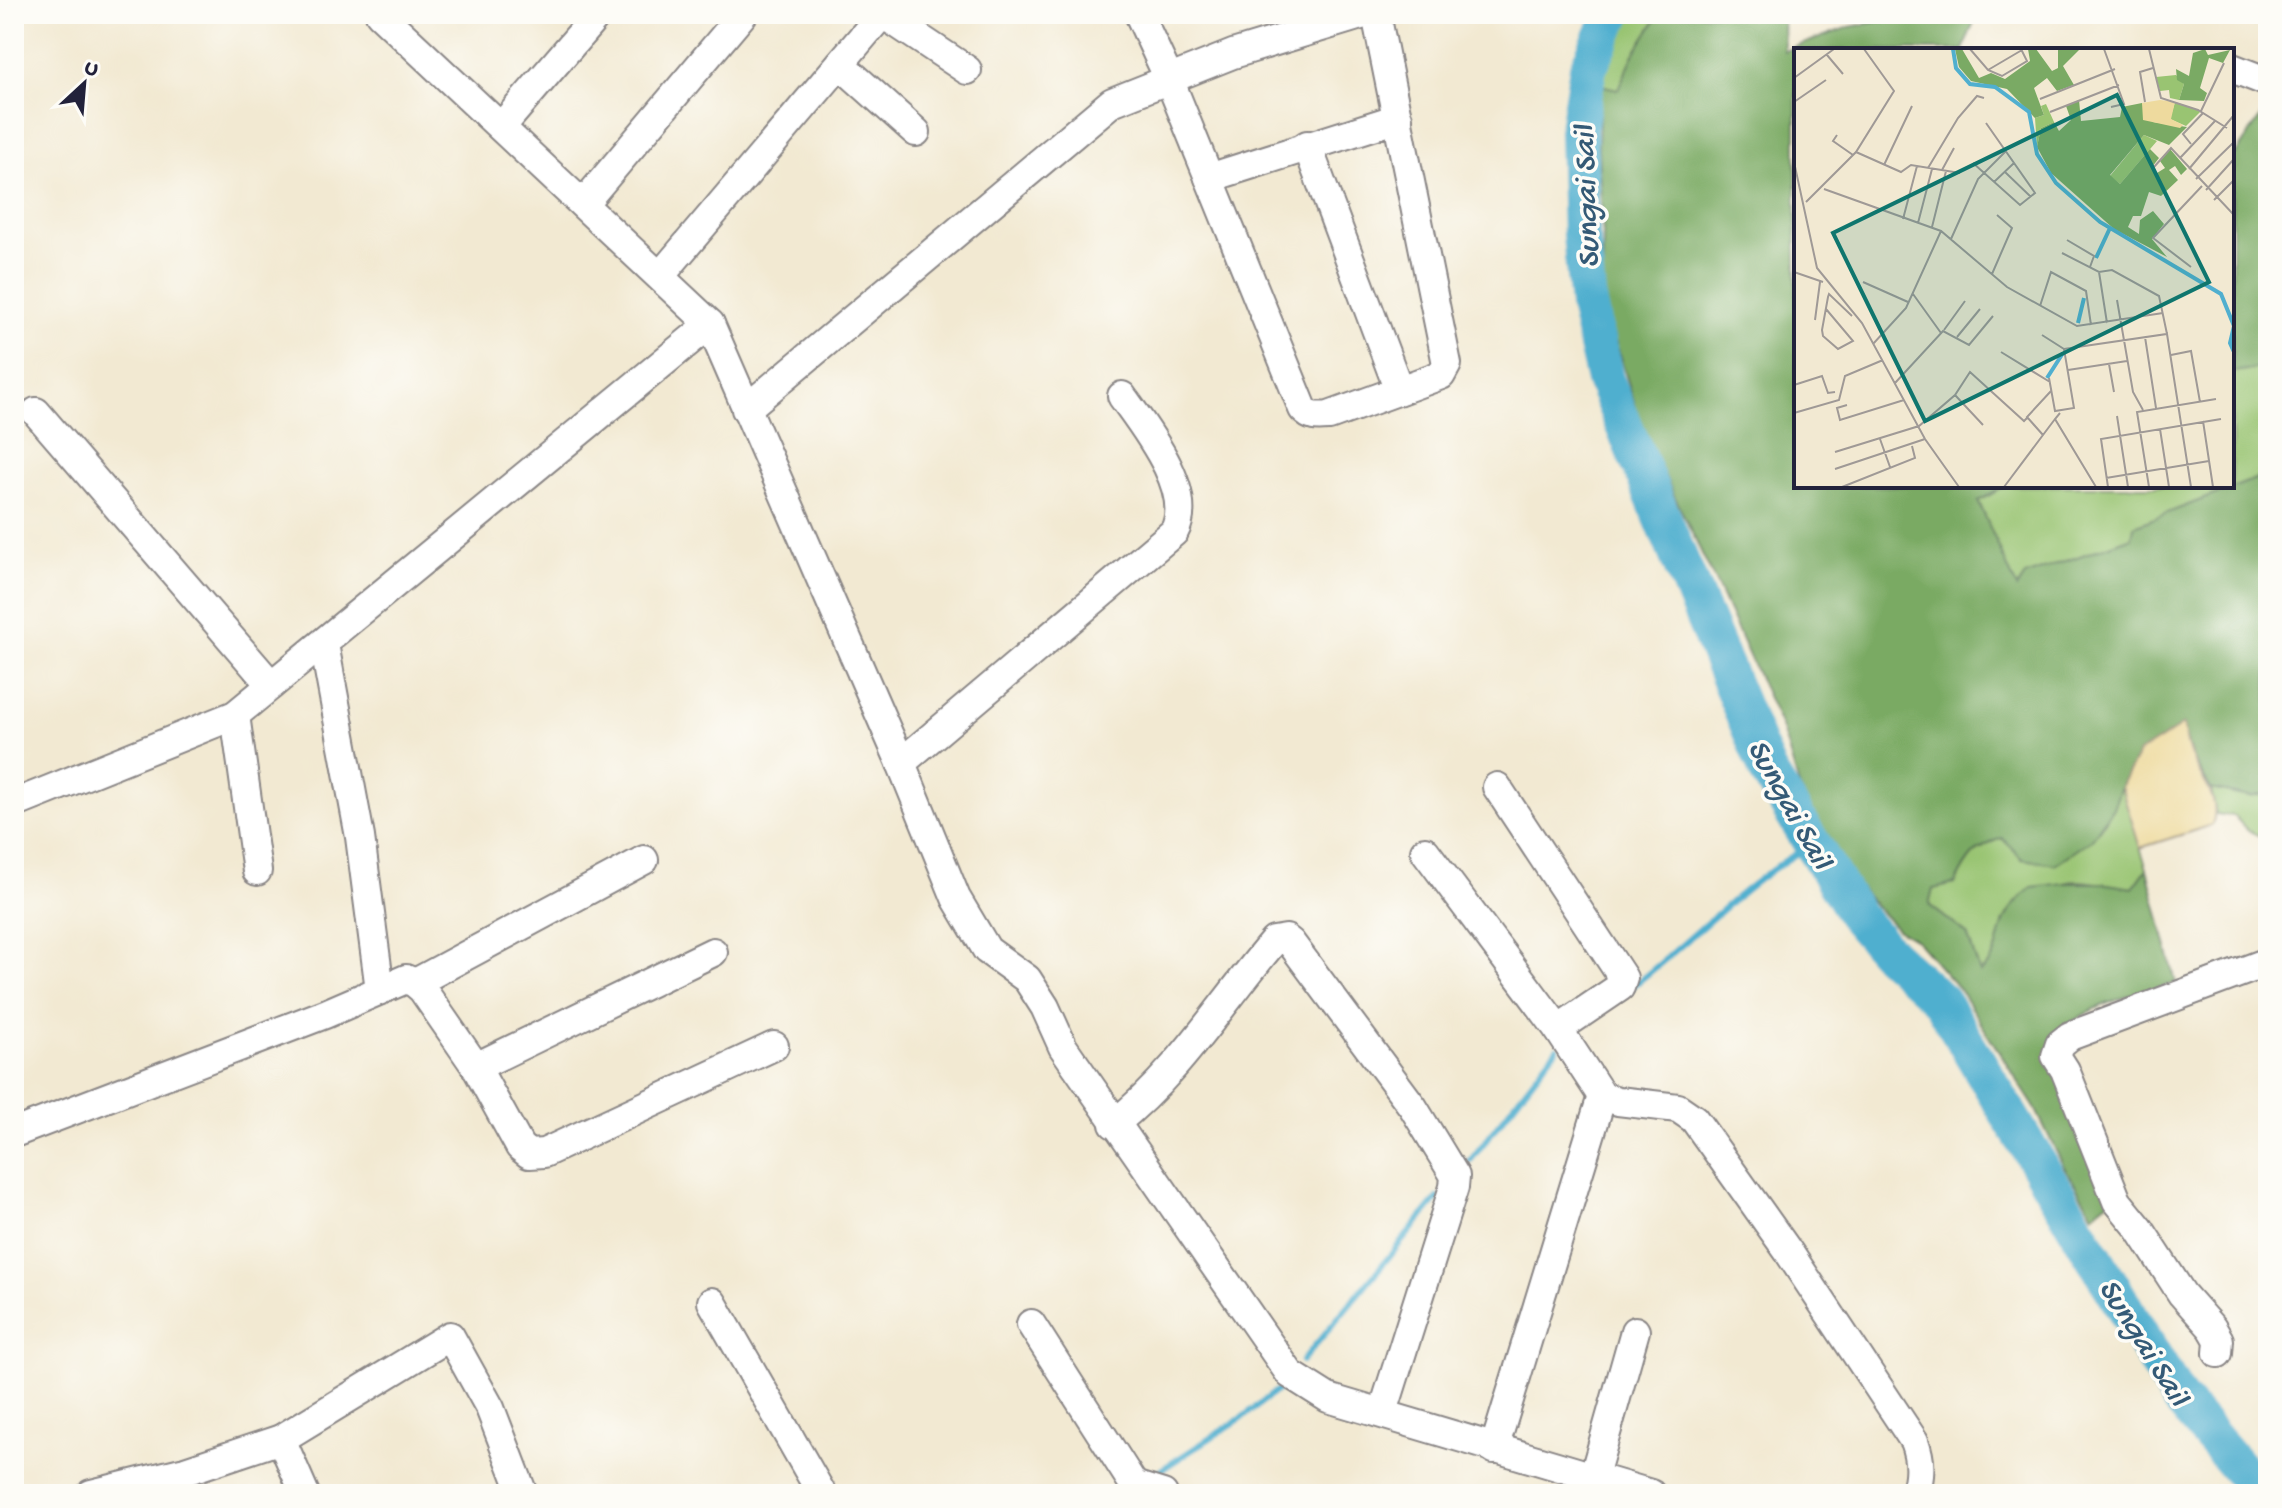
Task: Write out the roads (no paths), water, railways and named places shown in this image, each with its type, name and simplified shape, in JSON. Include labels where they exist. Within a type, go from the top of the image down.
[{"type":"street","points":[[380,14],[710,324],[901,763],[956,898],[987,950],[1027,979],[1045,1007],[1063,1047],[1114,1124],[1290,1374],[1328,1398],[1383,1412],[1494,1449],[1591,1486],[1651,1494]]},
{"type":"street","points":[[501,127],[598,14]]},
{"type":"street","points":[[583,204],[743,14]]},
{"type":"street","points":[[661,275],[883,14],[967,70]]},
{"type":"street","points":[[746,409],[1112,102],[1169,79],[1233,54],[1371,15],[1398,118],[1447,364],[1441,375],[1329,416],[1315,418],[1308,415],[1169,79],[1139,14]]},
{"type":"street","points":[[840,64],[916,132]]},
{"type":"street","points":[[2234,69],[2268,82]]},
{"type":"street","points":[[1209,178],[1398,118]]},
{"type":"street","points":[[1307,145],[1399,390]]},
{"type":"street","points":[[14,804],[235,715],[710,324]]},
{"type":"street","points":[[901,763],[1174,532],[1181,519],[1179,499],[1157,445],[1122,396]]},
{"type":"street","points":[[36,412],[271,685]]},
{"type":"street","points":[[324,644],[360,837],[380,990]]},
{"type":"street","points":[[235,715],[257,871]]},
{"type":"street","points":[[1497,787],[1623,978],[1620,987],[1558,1029]]},
{"type":"street","points":[[1425,851],[1558,1029],[1602,1096],[1618,1101],[1678,1108],[1694,1119],[1788,1251],[1914,1441],[1920,1455],[1920,1478],[1915,1494]]},
{"type":"street","points":[[415,983],[644,860]]},
{"type":"street","points":[[1114,1124],[1183,1058],[1235,987],[1274,941],[1286,939],[1291,943],[1413,1107],[1455,1176],[1383,1412]]},
{"type":"street","points":[[476,1067],[713,952]]},
{"type":"street","points":[[2218,1353],[2219,1340],[2212,1328],[2182,1294],[2139,1228],[2117,1201],[2065,1070],[2056,1056],[2060,1044],[2070,1036],[2268,962]]},
{"type":"street","points":[[14,1133],[325,1014],[406,979],[415,983],[476,1067],[520,1147],[529,1154],[536,1154],[774,1046]]},
{"type":"street","points":[[1494,1449],[1602,1096]]},
{"type":"street","points":[[712,1302],[822,1494]]},
{"type":"street","points":[[1031,1324],[1132,1489],[1163,1494]]},
{"type":"street","points":[[1591,1486],[1635,1331]]},
{"type":"street","points":[[91,1494],[185,1471],[281,1439],[450,1336],[490,1408],[523,1494]]},
{"type":"street","points":[[281,1439],[305,1494]]},
{"type":"waterway","name":"Sungai Sail","points":[[1613,14],[1588,68],[1578,129],[1581,235],[1588,305],[1605,380],[1768,772],[1857,917],[1889,954],[1941,1001],[2179,1399],[2257,1494]]},
{"type":"waterway","points":[[1629,989],[1741,894],[1813,844]]},
{"type":"waterway","points":[[1470,1161],[1557,1048]]},
{"type":"waterway","points":[[1302,1361],[1438,1198]]},
{"type":"waterway","points":[[1153,1475],[1243,1417],[1284,1385]]}]
